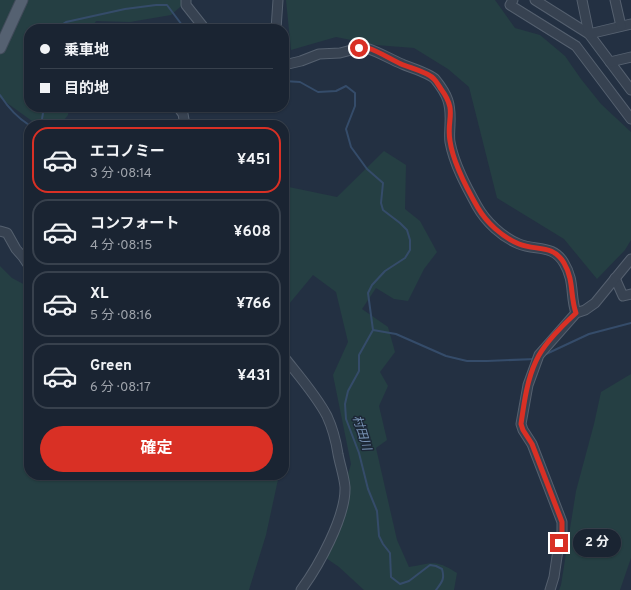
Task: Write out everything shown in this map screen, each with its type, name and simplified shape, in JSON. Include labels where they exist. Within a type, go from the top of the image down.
[{"type":"main road","points":[[0,48],[22,0]]},
{"type":"street","points":[[186,0],[186,5],[201,24]]},
{"type":"street","points":[[276,24],[278,0]]},
{"type":"street","points":[[513,0],[510,5],[576,46],[631,119]]},
{"type":"street","points":[[535,0],[589,34],[631,90]]},
{"type":"street","points":[[549,0],[552,10]]},
{"type":"street","points":[[582,0],[589,34]]},
{"type":"street","points":[[615,0],[621,26]]},
{"type":"street","points":[[589,34],[631,24]]},
{"type":"street","points":[[289,64],[319,54],[340,53],[359,48],[366,48],[434,78],[448,98],[451,107],[450,140],[452,152],[477,206],[485,219],[499,231],[518,243],[528,247],[551,250],[556,253],[564,263],[571,280],[573,304],[576,313]]},
{"type":"street","points":[[610,62],[631,57]]},
{"type":"street","points":[[0,231],[7,233],[16,249],[24,258]]},
{"type":"street","points":[[550,590],[554,577],[562,533],[562,522],[532,444],[521,424],[528,385],[537,358],[576,313],[585,310],[595,303],[631,258]]},
{"type":"street","points":[[614,278],[623,296],[631,294]]},
{"type":"street","points":[[289,363],[310,389],[327,415],[334,430],[344,487],[344,499],[340,516],[323,556],[311,577],[301,590]]},
{"type":"green space","points":[[0,0],[188,0],[171,15],[130,22],[96,21],[94,24],[24,24],[24,112],[68,112],[68,115],[64,120],[31,120],[0,98]]},
{"type":"green space","points":[[286,0],[495,0],[515,28],[540,35],[565,56],[601,104],[631,132],[631,240],[625,250],[597,279],[564,239],[497,198],[469,87],[448,69],[414,48],[376,45],[336,37],[291,50]]},
{"type":"green space","points":[[384,151],[406,165],[405,209],[420,221],[437,252],[424,269],[408,301],[394,299],[376,288],[362,309],[388,327],[395,352],[380,372],[388,386],[379,406],[387,440],[376,448],[397,540],[409,567],[434,563],[444,566],[457,573],[454,590],[364,590],[339,567],[323,556],[351,464],[333,375],[348,342],[336,292],[313,275],[289,304],[289,187],[337,197]]},
{"type":"green space","points":[[0,266],[12,278],[24,284],[24,480],[278,480],[266,535],[249,590],[0,590]]},
{"type":"green space","points":[[631,374],[631,558],[620,590],[559,590],[576,491],[601,392]]},
{"type":"waterway","name":"村田川","points":[[63,24],[66,22],[125,9],[156,5],[167,5],[181,24]]},
{"type":"waterway","name":"村田川","points":[[289,81],[300,82],[318,92],[336,91],[346,86],[355,93],[355,106],[346,129],[351,147],[367,169],[383,183],[381,203],[383,210],[407,230],[410,240],[410,250],[405,258],[385,271],[372,285],[368,293],[373,330],[359,355],[359,371],[348,391],[345,404],[346,419],[359,453],[368,489],[377,511],[379,536],[390,553],[391,577],[400,584],[409,581],[430,565],[436,566],[442,569],[443,575],[443,578],[436,590]]},
{"type":"waterway","name":"村田川","points":[[0,95],[13,112],[24,121]]},
{"type":"waterway","name":"村田川","points":[[42,120],[43,112]]},
{"type":"waterway","points":[[544,355],[589,334],[631,323]]},
{"type":"waterway","points":[[373,330],[396,334],[446,356],[467,361],[535,359]]},
{"type":"route","points":[[359,48],[377,51],[434,78],[448,98],[451,107],[450,140],[452,152],[469,191],[485,219],[499,231],[518,243],[528,247],[551,250],[556,253],[564,263],[571,280],[573,304],[576,313],[569,319],[539,355],[528,385],[521,424],[532,444],[562,522],[562,533],[559,543]]}]
